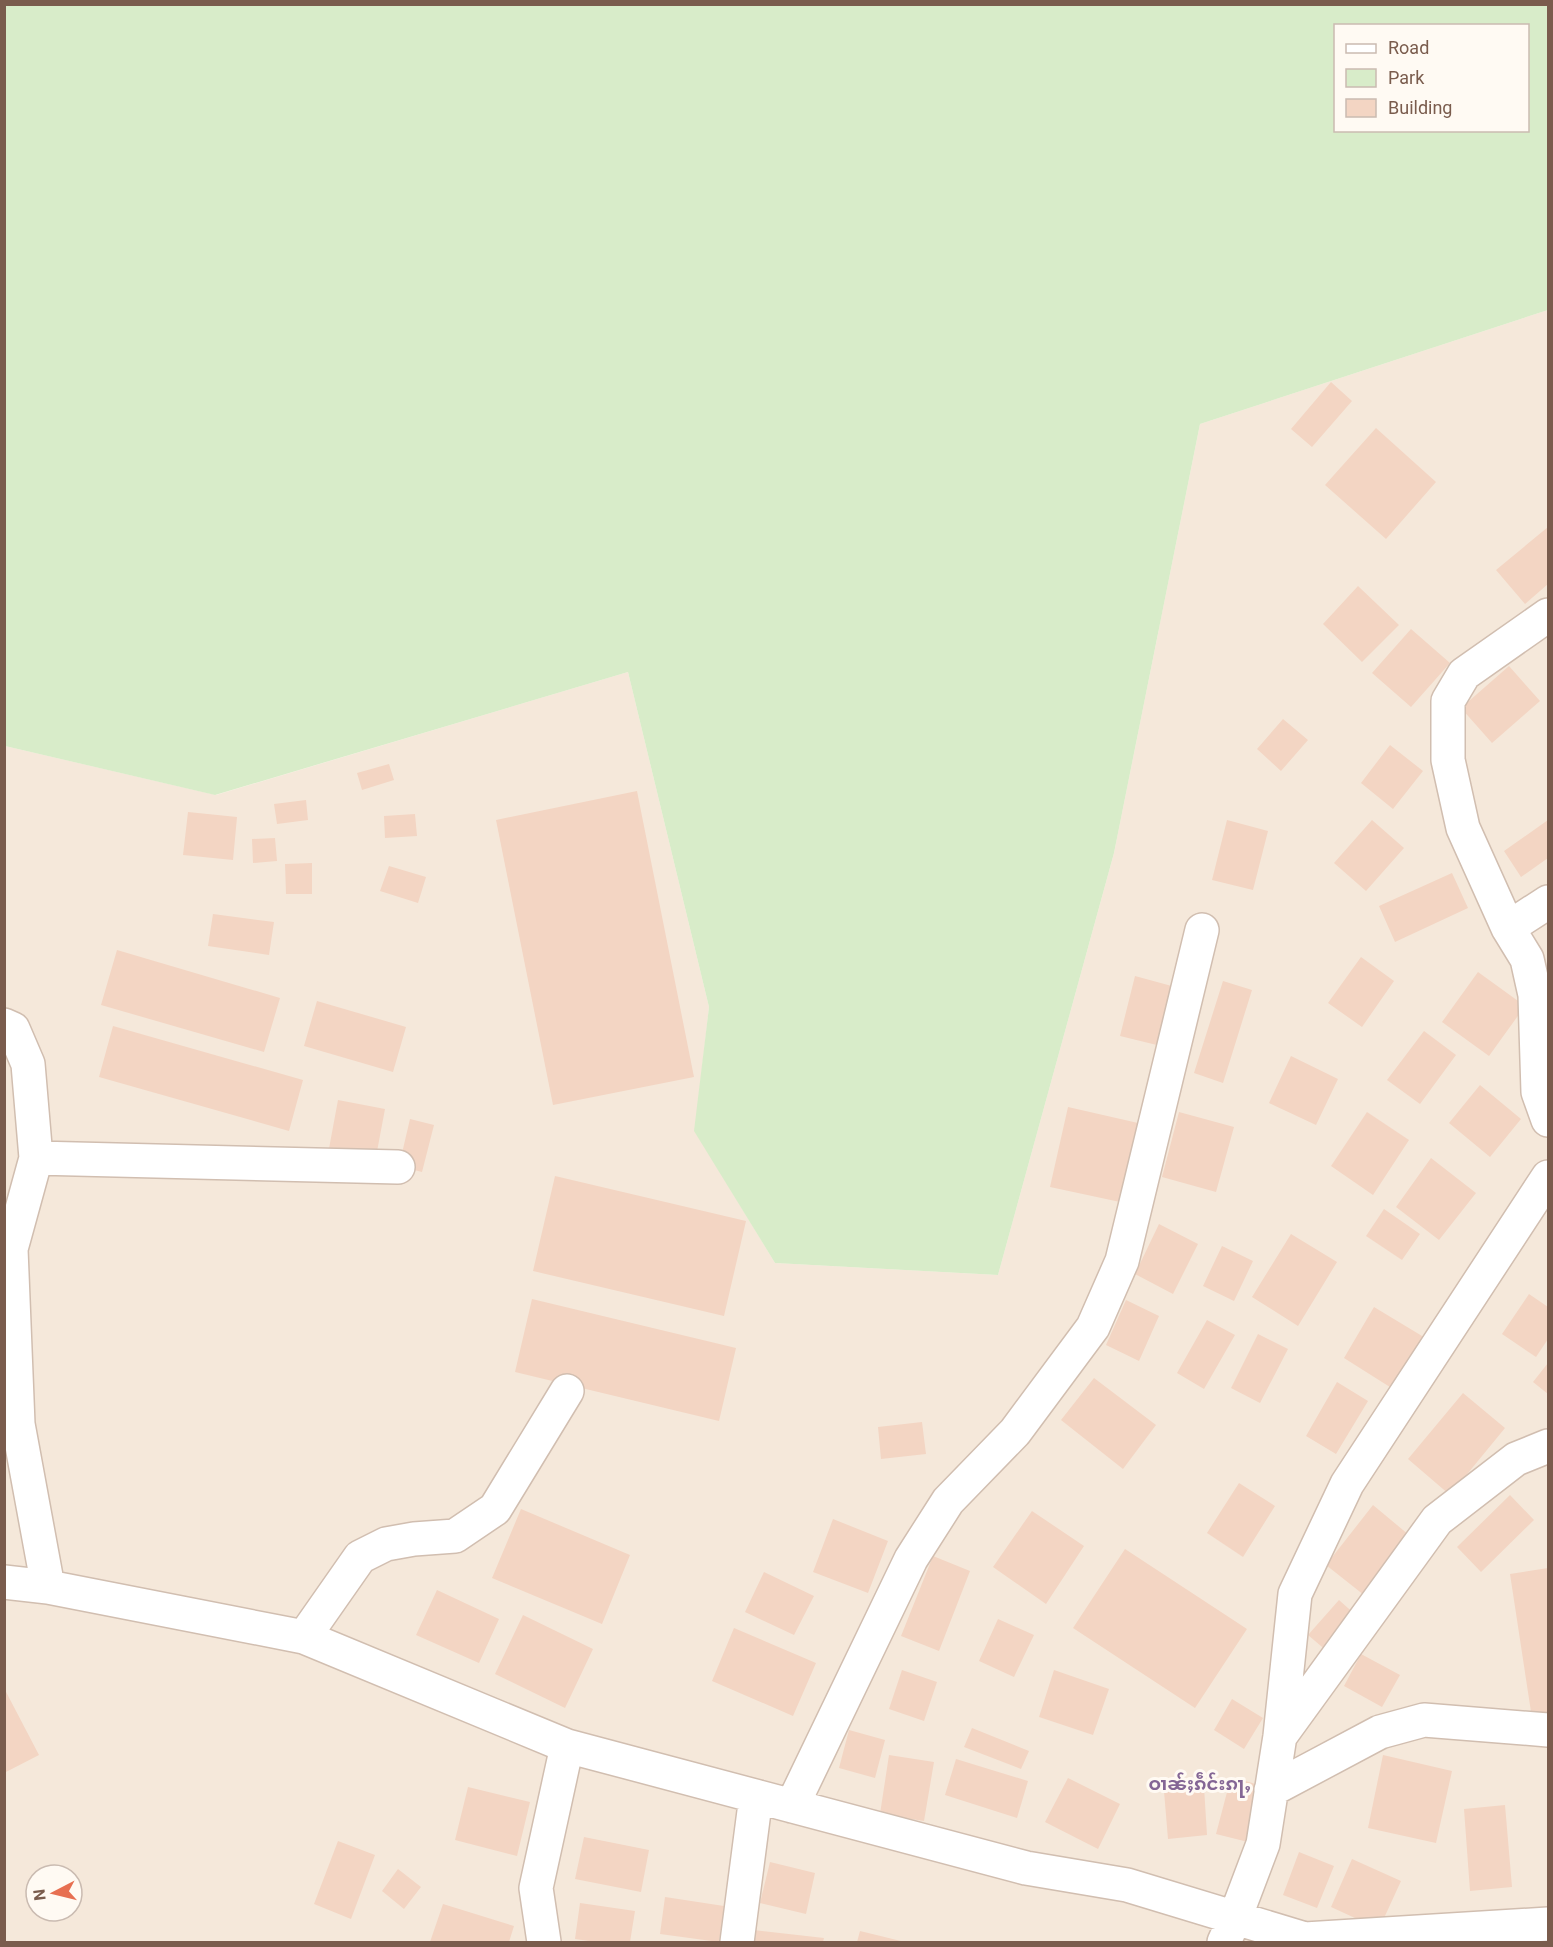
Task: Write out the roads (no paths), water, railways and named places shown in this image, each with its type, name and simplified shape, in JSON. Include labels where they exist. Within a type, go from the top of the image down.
[{"type":"street","points":[[1548,615],[1464,674],[1448,701],[1448,760],[1463,828],[1508,928],[1527,959],[1535,995],[1538,1092],[1548,1120]]},
{"type":"street","points":[[1508,928],[1548,902]]},
{"type":"street","points":[[792,1806],[911,1559],[948,1501],[1015,1432],[1093,1328],[1122,1261],[1202,930]]},
{"type":"street","points":[[4,1025],[13,1029],[28,1064],[36,1158],[11,1249],[18,1424],[48,1587]]},
{"type":"street","points":[[36,1158],[398,1167]]},
{"type":"street","points":[[1229,1930],[1263,1844],[1280,1736],[1295,1594],[1347,1484],[1548,1177]]},
{"type":"street","points":[[304,1637],[360,1557],[386,1544],[455,1536],[495,1509],[567,1391]]},
{"type":"street","points":[[1280,1736],[1437,1520],[1516,1459],[1548,1446]]},
{"type":"street","points":[[4,1582],[48,1587],[304,1637],[567,1746],[1026,1868],[1127,1885],[1229,1930],[1305,1940],[1548,1924]]},
{"type":"street","points":[[1271,1790],[1380,1732],[1424,1720],[1548,1730]]},
{"type":"street","points":[[544,1942],[536,1888],[567,1746]]},
{"type":"street","points":[[737,1942],[756,1796]]},
{"type":"district","name":"ဝၢၼ်ႈၵဵင်းၵႃႇ","points":[[1200,1783]]}]
